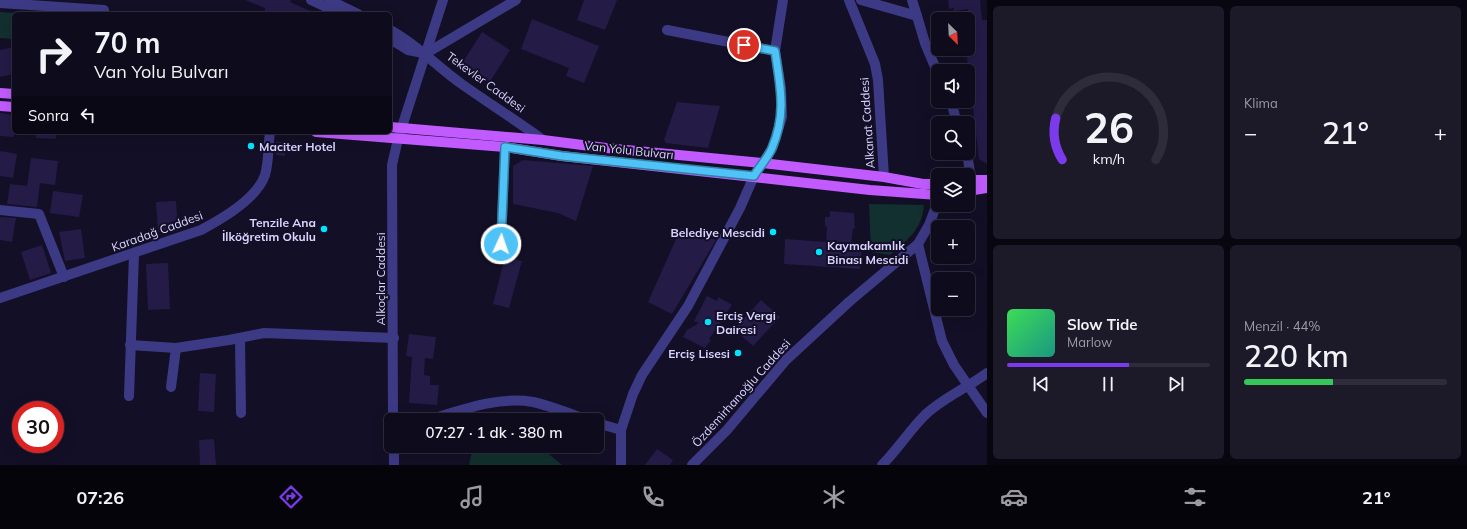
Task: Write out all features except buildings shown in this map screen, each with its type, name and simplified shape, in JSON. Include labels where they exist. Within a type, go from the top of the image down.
[{"type":"main road","points":[[0,93],[12,94]]},
{"type":"main road","points":[[0,106],[12,107]]},
{"type":"main road","points":[[392,127],[543,140],[606,148],[762,163],[884,177],[918,184],[931,184]]},
{"type":"main road","name":"Van Yolu Bulvarı","points":[[339,134],[505,147],[562,156],[870,190],[931,194]]},
{"type":"main road","points":[[975,179],[987,180]]},
{"type":"main road","points":[[975,191],[987,188]]},
{"type":"street","points":[[311,0],[337,12]]},
{"type":"street","points":[[329,0],[354,12]]},
{"type":"street","name":"Alkoçlar Caddesi","points":[[393,413],[394,338],[392,165],[398,139],[443,0]]},
{"type":"street","points":[[392,31],[409,40],[425,54],[516,0]]},
{"type":"street","points":[[621,465],[621,430],[633,394],[642,375],[688,306],[740,208],[754,176],[772,149],[782,117],[781,88],[775,51],[783,0]]},
{"type":"street","name":"Alkanat Caddesi","points":[[848,0],[876,69],[884,177]]},
{"type":"street","points":[[861,0],[917,16]]},
{"type":"street","points":[[912,0],[925,42],[934,64]]},
{"type":"street","points":[[0,3],[105,8]]},
{"type":"street","points":[[667,30],[775,51]]},
{"type":"street","name":"Tekevler Caddesi","points":[[392,40],[408,50],[425,54],[463,85],[512,117],[543,140]]},
{"type":"street","name":"Karadağ Caddesi","points":[[0,298],[134,254],[201,230],[230,214],[260,185],[266,174],[270,134]]},
{"type":"street","points":[[501,244],[505,147]]},
{"type":"street","points":[[0,210],[39,214],[64,277]]},
{"type":"street","name":"Özdemirhanoğlu Caddesi","points":[[692,465],[727,430],[786,360],[850,301],[918,244],[929,225],[934,212]]},
{"type":"street","points":[[918,244],[942,341],[954,365],[970,386],[987,413]]},
{"type":"street","points":[[129,396],[134,254]]},
{"type":"street","points":[[130,346],[176,348],[264,333],[394,338]]},
{"type":"street","points":[[240,338],[241,414]]},
{"type":"street","points":[[171,387],[176,348]]},
{"type":"street","points":[[882,465],[925,415],[946,400],[970,386],[987,373]]},
{"type":"street","points":[[451,413],[477,405],[506,400],[533,402],[567,413]]},
{"type":"street","points":[[604,425],[621,430]]},
{"type":"street","points":[[394,453],[394,465]]},
{"type":"green space","points":[[0,12],[12,13],[12,39],[0,38]]},
{"type":"green space","points":[[869,204],[924,205],[923,214],[917,228],[908,239],[890,255],[871,252]]},
{"type":"green space","points":[[472,453],[547,453],[562,465],[469,465]]},
{"type":"place","name":"Maciter Hotel","points":[[251,146]]},
{"type":"place","name":"Tenzile Ana İlköğretim Okulu","points":[[324,229]]},
{"type":"place","name":"Belediye Mescidi","points":[[773,232]]},
{"type":"place","name":"Kaymakamlık Binası Mescidi","points":[[819,252]]},
{"type":"place","name":"Erciş Vergi Dairesi","points":[[708,322]]},
{"type":"place","name":"Erciş Lisesi","points":[[738,353]]},
{"type":"route","points":[[501,244],[505,147],[562,156],[754,176],[772,149],[782,117],[781,88],[775,51],[744,45]]}]
